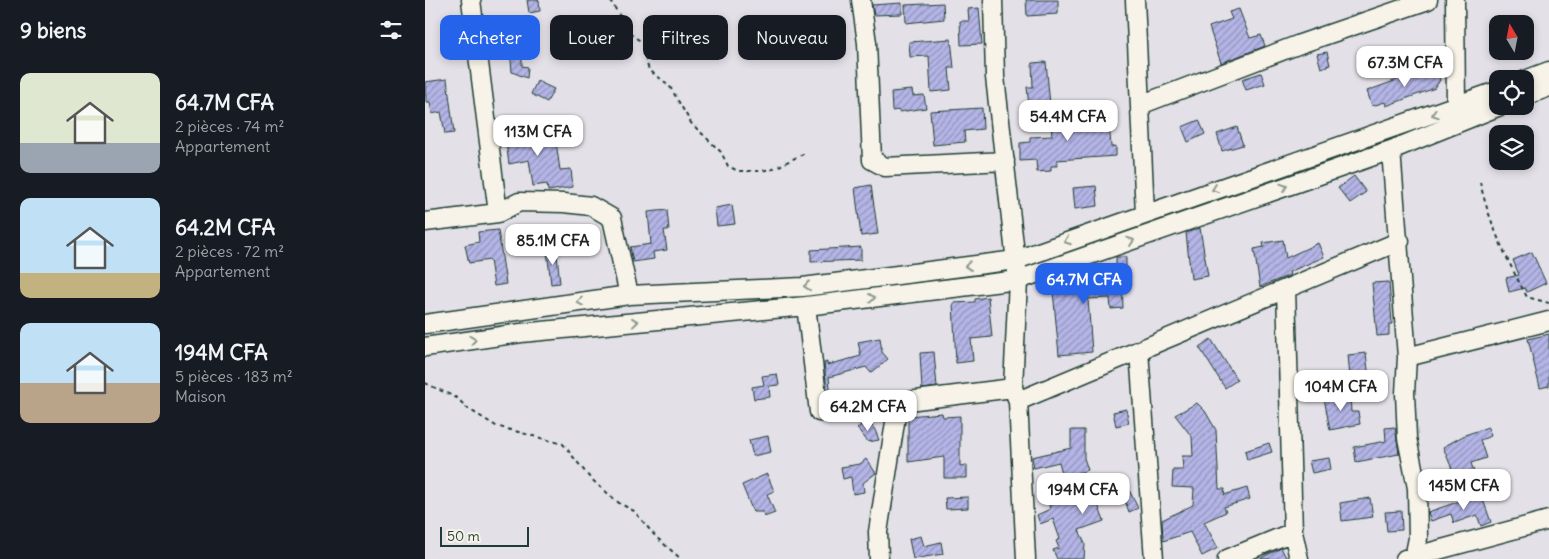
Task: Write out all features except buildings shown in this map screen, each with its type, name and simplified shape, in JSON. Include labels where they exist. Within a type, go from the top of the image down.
[{"type":"street","points":[[471,0],[498,212]]},
{"type":"street","points":[[861,0],[867,43],[872,160],[885,167],[1005,161]]},
{"type":"street","points":[[993,0],[995,77],[1019,280],[1015,395],[1026,559]]},
{"type":"street","points":[[1135,0],[1145,213]]},
{"type":"street","points":[[1140,105],[1301,44],[1428,0]]},
{"type":"street","points":[[1455,0],[1456,107]]},
{"type":"street","points":[[1534,77],[1549,71]]},
{"type":"street","points":[[1534,93],[1549,87]]},
{"type":"street","points":[[425,324],[629,295],[803,287],[1017,260],[1145,213],[1489,94]]},
{"type":"street","points":[[425,347],[521,333],[806,306],[1019,280],[1391,150],[1489,110]]},
{"type":"street","points":[[1391,150],[1400,241],[1407,357],[1407,438],[1417,488],[1418,538],[1409,558]]},
{"type":"street","points":[[425,221],[498,212],[519,202],[591,206],[611,218],[629,295]]},
{"type":"street","points":[[806,306],[819,412],[902,403],[1015,395],[1139,351],[1400,241]]},
{"type":"street","points":[[1286,289],[1293,532],[1299,559]]},
{"type":"street","points":[[1407,357],[1549,320]]},
{"type":"street","points":[[1139,351],[1154,559]]},
{"type":"street","points":[[879,559],[878,532],[896,416],[902,403]]},
{"type":"street","points":[[1409,558],[1549,520]]},
{"type":"street","points":[[1227,559],[1293,532]]},
{"type":"path","points":[[610,0],[621,18],[624,30],[645,44],[645,58],[649,70],[669,85],[691,123],[721,152],[728,166],[738,171],[766,170],[790,162],[805,153]]},
{"type":"path","points":[[1481,182],[1487,210],[1527,297],[1549,303]]},
{"type":"path","points":[[425,383],[457,398],[467,408],[496,426],[563,444],[590,478],[619,503],[634,511],[656,537],[681,559]]}]
